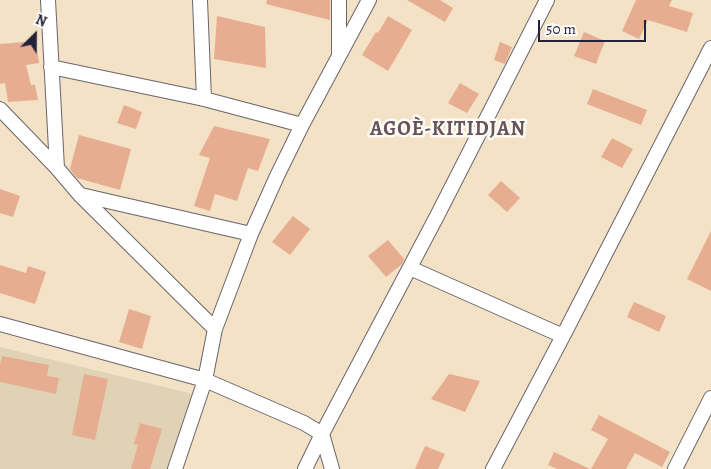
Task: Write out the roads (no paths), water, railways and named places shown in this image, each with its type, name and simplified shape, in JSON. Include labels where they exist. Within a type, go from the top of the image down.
[{"type":"street","points":[[48,0],[57,168]]},
{"type":"street","points":[[200,0],[204,99]]},
{"type":"street","points":[[339,0],[339,56]]},
{"type":"street","points":[[175,469],[205,380],[215,328],[251,234],[302,125],[369,0]]},
{"type":"street","points":[[305,469],[547,0]]},
{"type":"street","points":[[493,469],[711,48]]},
{"type":"street","points":[[51,67],[204,99],[302,125]]},
{"type":"street","points":[[0,109],[57,168],[80,195],[215,328]]},
{"type":"street","points":[[80,195],[251,234]]},
{"type":"street","points":[[410,268],[563,336]]},
{"type":"street","points":[[0,324],[205,380],[304,423],[322,434],[332,469]]},
{"type":"street","points":[[675,469],[711,398]]},
{"type":"district","name":"AGOÈ-KITIDJAN","points":[[448,130]]}]
